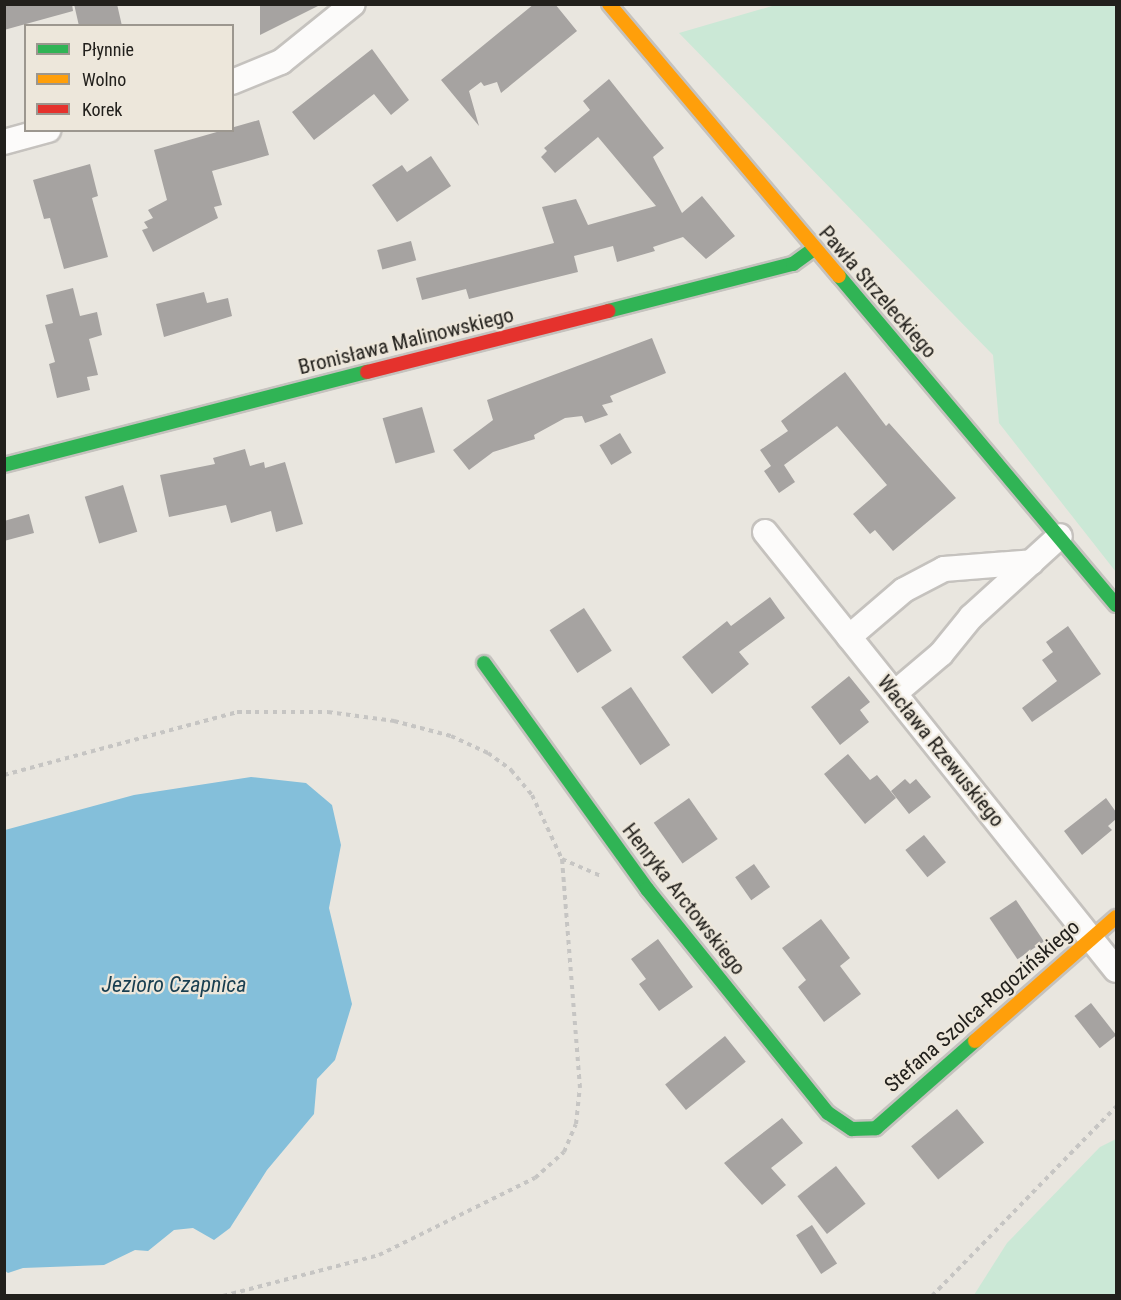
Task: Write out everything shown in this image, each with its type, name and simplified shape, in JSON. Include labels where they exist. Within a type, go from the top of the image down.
[{"type":"street","points":[[234,81],[281,62],[352,4]]},
{"type":"street","name":"Pawła Strzeleckiego","points":[[609,4],[1116,605]]},
{"type":"street","points":[[4,142],[41,132]]},
{"type":"street","name":"Bronisława Malinowskiego","points":[[4,465],[793,264],[814,249]]},
{"type":"street","name":"Wacława Rzewuskiego","points":[[765,532],[1116,970]]},
{"type":"street","points":[[895,693],[941,654],[971,617],[1060,536]]},
{"type":"street","points":[[849,637],[904,590],[944,569],[1032,562]]},
{"type":"street","name":"Henryka Arctowskiego","points":[[484,663],[595,821],[828,1113],[852,1129],[876,1128]]},
{"type":"street","name":"Stefana Szolca-Rogozińskiego","points":[[876,1128],[1116,916]]},
{"type":"path","points":[[4,775],[183,724],[237,712],[318,712],[394,721],[451,736],[488,753],[511,770],[532,795],[562,859],[579,1088],[576,1124],[564,1152],[535,1178],[379,1255],[223,1296]]},
{"type":"path","points":[[562,859],[604,877]]},
{"type":"path","points":[[932,1296],[1116,1107]]},
{"type":"green space","points":[[779,4],[1116,5],[1116,572],[999,423],[993,355],[679,33]]},
{"type":"green space","points":[[1116,1139],[1116,1295],[974,1295],[1007,1243],[1100,1147]]},
{"type":"water","name":"Jezioro Czapnica","points":[[251,777],[306,783],[332,805],[341,845],[329,908],[352,1004],[335,1060],[317,1079],[314,1114],[267,1170],[230,1228],[214,1240],[193,1228],[174,1230],[148,1251],[135,1250],[104,1265],[23,1268],[8,1273],[4,1270],[5,830],[134,795]]},
{"type":"building","points":[[4,4],[72,4],[73,11],[4,30]]},
{"type":"building","points":[[74,4],[117,4],[122,24],[79,24]]},
{"type":"building","points":[[260,4],[322,4],[260,35]]},
{"type":"building","points":[[534,4],[555,4],[577,31],[501,93],[497,82],[484,86],[481,82],[469,91],[479,126],[441,80]]},
{"type":"building","points":[[372,49],[409,100],[391,115],[374,94],[314,140],[292,112]]},
{"type":"building","points":[[609,79],[664,148],[653,157],[682,213],[702,196],[735,236],[706,259],[683,237],[653,247],[655,251],[617,262],[613,246],[574,256],[578,272],[469,299],[466,289],[422,300],[416,278],[554,243],[542,207],[576,199],[588,225],[656,206],[598,137],[555,173],[541,157],[547,151],[544,148],[590,110],[583,101]]},
{"type":"building","points":[[259,120],[269,155],[212,171],[222,205],[214,207],[218,218],[153,252],[142,230],[148,228],[144,222],[153,218],[148,210],[167,200],[154,150],[217,132],[234,132],[234,127]]},
{"type":"building","points":[[431,156],[451,186],[397,222],[372,185],[402,165],[407,172]]},
{"type":"building","points":[[90,164],[98,196],[92,198],[108,257],[64,269],[50,218],[44,219],[33,180]]},
{"type":"building","points":[[411,241],[416,260],[382,269],[377,250]]},
{"type":"building","points":[[73,288],[80,316],[97,312],[102,335],[89,339],[98,375],[87,377],[90,390],[57,398],[49,364],[55,362],[45,325],[53,323],[46,295]]},
{"type":"building","points":[[204,292],[207,303],[228,298],[232,316],[164,337],[156,304]]},
{"type":"building","points":[[652,338],[666,373],[610,396],[613,402],[602,405],[608,415],[585,423],[582,416],[565,418],[534,435],[535,439],[493,452],[469,470],[453,450],[493,420],[487,400]]},
{"type":"building","points":[[845,372],[886,426],[889,423],[956,498],[893,551],[875,530],[870,534],[853,514],[887,485],[837,426],[784,465],[795,482],[779,493],[764,471],[771,466],[760,450],[788,431],[781,421]]},
{"type":"building","points":[[422,407],[435,452],[396,463],[383,418]]},
{"type":"building","points":[[620,433],[632,453],[611,465],[599,445]]},
{"type":"building","points":[[245,449],[250,466],[264,462],[265,468],[285,462],[303,524],[276,532],[271,511],[231,523],[226,505],[169,517],[160,475],[215,464],[213,458]]},
{"type":"building","points":[[123,485],[137,532],[99,544],[85,497]]},
{"type":"building","points":[[29,514],[34,533],[4,541],[4,521]]},
{"type":"building","points":[[770,597],[785,618],[739,652],[749,664],[712,694],[682,657],[727,621],[731,626]]},
{"type":"building","points":[[584,608],[612,651],[577,673],[550,630]]},
{"type":"building","points":[[1068,626],[1101,674],[1032,722],[1022,708],[1057,681],[1042,660],[1053,652],[1046,642]]},
{"type":"building","points":[[849,676],[870,702],[860,710],[869,722],[840,745],[811,707]]},
{"type":"building","points":[[631,687],[670,745],[640,765],[601,707]]},
{"type":"building","points":[[848,754],[870,780],[877,775],[896,798],[865,824],[824,774]]},
{"type":"building","points":[[905,779],[910,784],[916,779],[931,797],[909,814],[891,791]]},
{"type":"building","points":[[689,798],[718,839],[682,864],[654,823]]},
{"type":"building","points":[[1106,798],[1116,812],[1116,819],[1108,826],[1112,830],[1082,855],[1064,831]]},
{"type":"building","points":[[924,835],[946,862],[927,877],[905,850]]},
{"type":"building","points":[[754,864],[770,887],[751,900],[735,877]]},
{"type":"building","points":[[1016,900],[1044,941],[1017,959],[989,918]]},
{"type":"building","points":[[821,919],[850,958],[840,966],[861,994],[824,1022],[798,987],[806,980],[782,948]]},
{"type":"building","points":[[658,939],[693,987],[659,1011],[639,984],[646,979],[631,959]]},
{"type":"building","points":[[1091,1003],[1116,1035],[1100,1048],[1074,1016]]},
{"type":"building","points":[[725,1036],[746,1062],[686,1110],[665,1084]]},
{"type":"building","points":[[957,1109],[984,1142],[938,1180],[911,1146]]},
{"type":"building","points":[[782,1118],[803,1143],[771,1168],[786,1185],[762,1205],[724,1163]]},
{"type":"building","points":[[836,1166],[866,1204],[827,1234],[797,1196]]},
{"type":"building","points":[[812,1225],[837,1264],[821,1274],[796,1235]]},
{"type":"traffic: fast","points":[[608,311],[793,264],[814,249]]},
{"type":"traffic: fast","points":[[839,276],[1116,605]]},
{"type":"traffic: fast","points":[[4,465],[367,372]]},
{"type":"traffic: fast","points":[[484,663],[647,889],[828,1113],[852,1129],[876,1128],[975,1041]]},
{"type":"traffic: slow","points":[[609,4],[839,276]]},
{"type":"traffic: slow","points":[[975,1041],[1116,917]]},
{"type":"traffic: jam","points":[[367,372],[608,311]]}]
